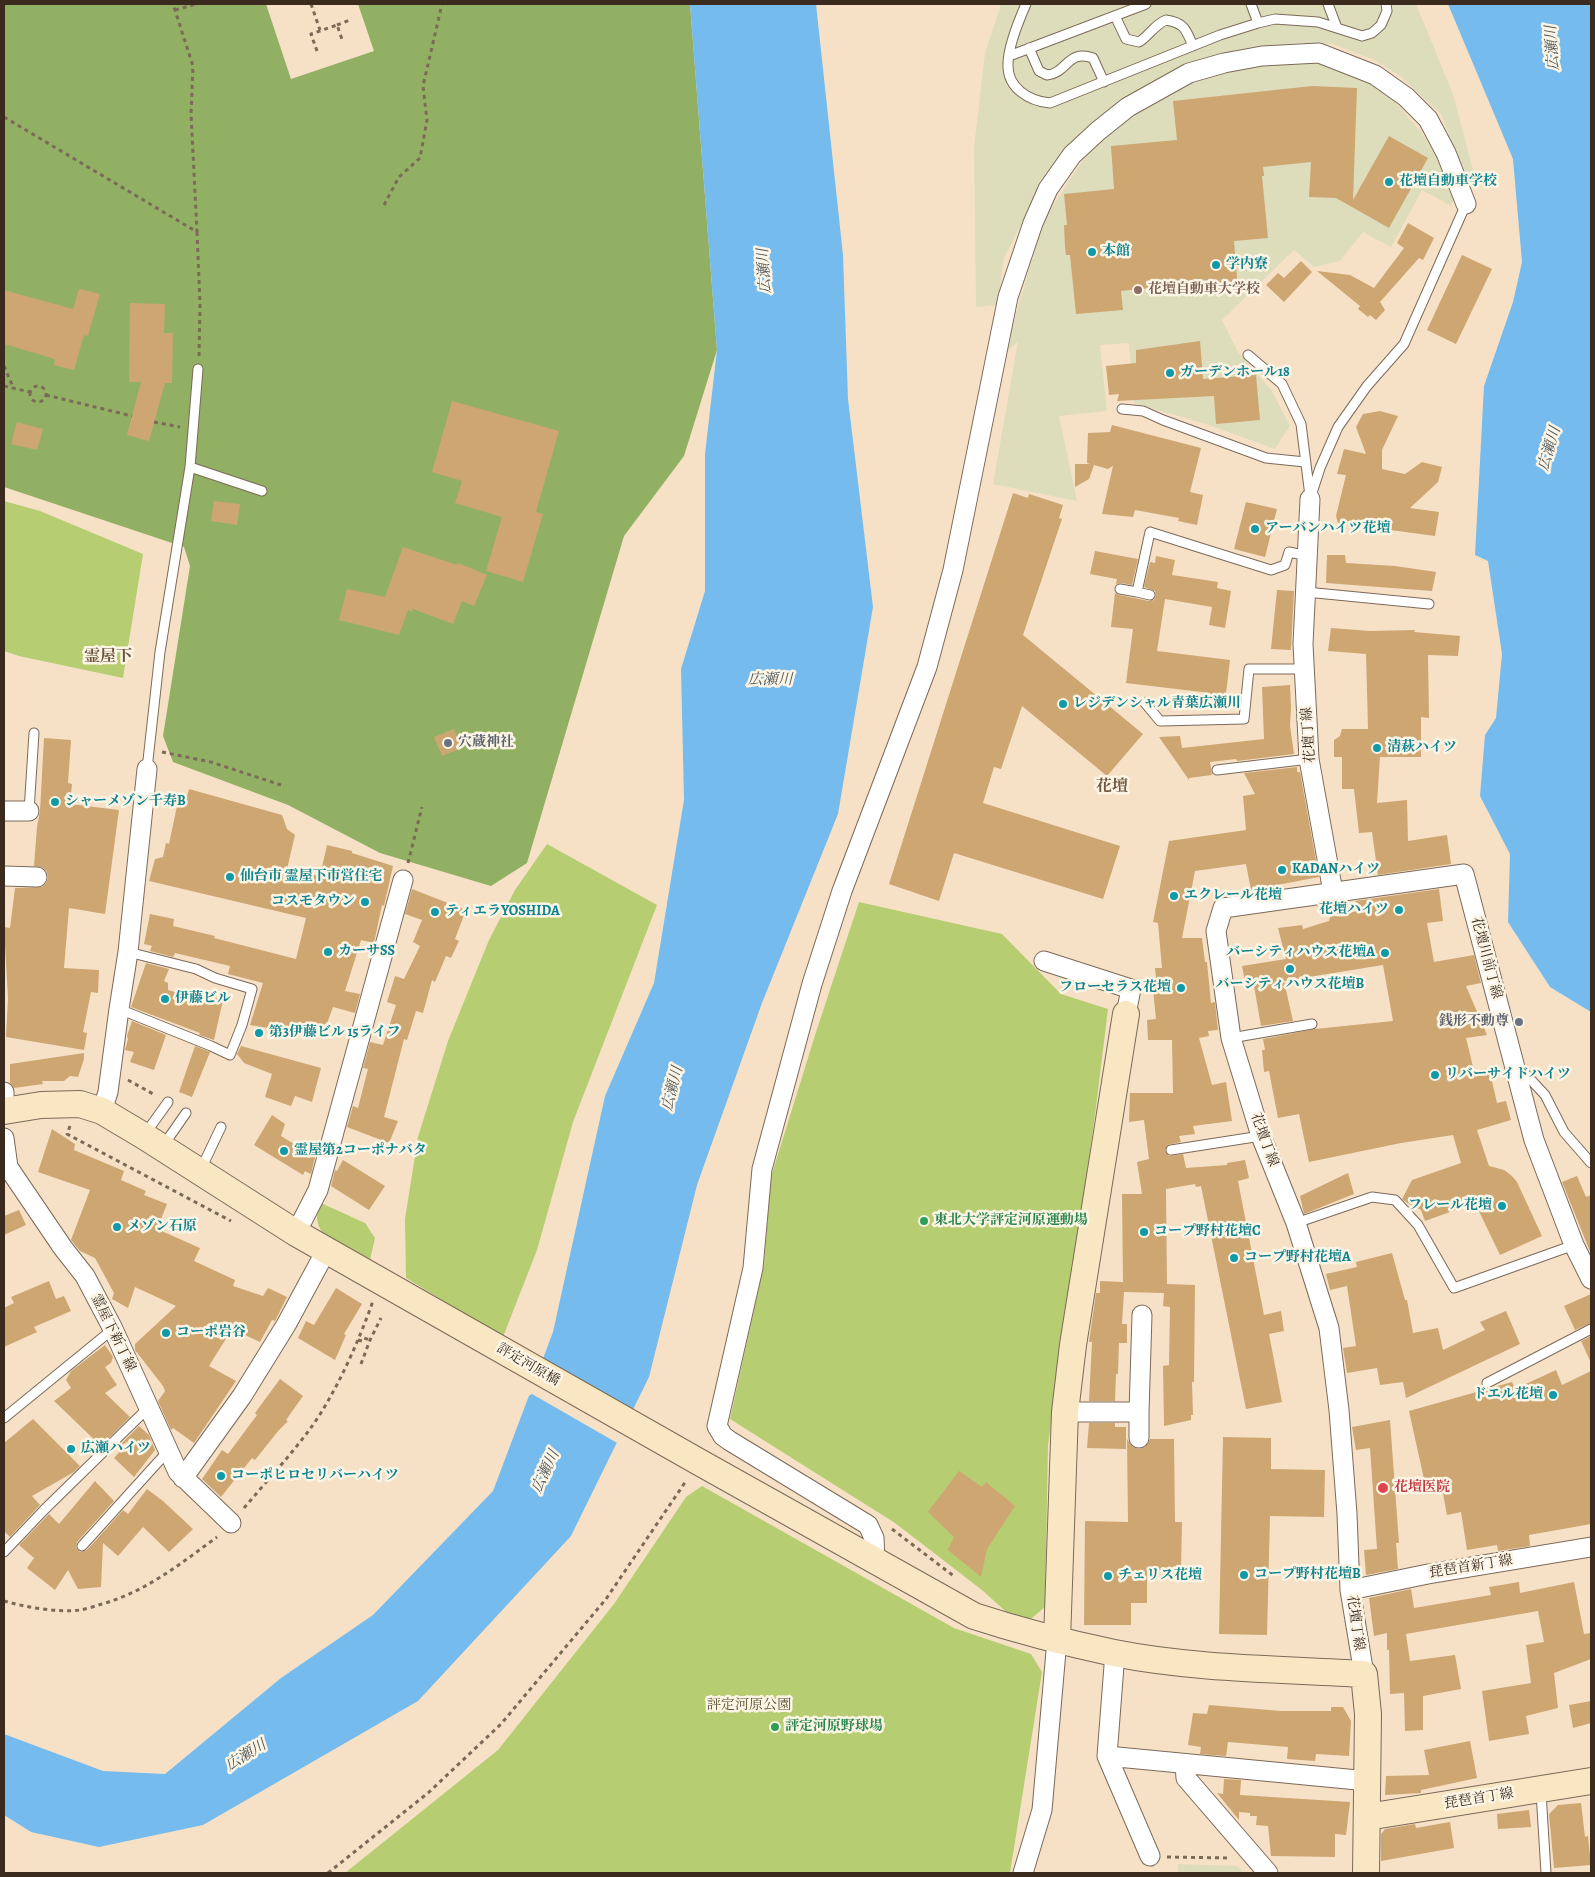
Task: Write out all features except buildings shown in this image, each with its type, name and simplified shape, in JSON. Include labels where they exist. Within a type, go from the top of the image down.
[{"type":"street","points":[[875,1561],[874,1538],[868,1525],[730,1441],[723,1436],[718,1426],[753,1268],[762,1169],[812,984],[842,891],[927,667],[953,570],[1008,297],[1033,223],[1048,189],[1072,154],[1128,107],[1158,89],[1189,73],[1224,63],[1262,56],[1319,53],[1375,75],[1412,103],[1428,119],[1446,152],[1466,204]]},
{"type":"street","name":"花壇丁線","points":[[1310,499],[1309,556],[1303,644],[1309,759],[1333,892],[1223,908],[1216,932],[1231,1038],[1261,1136],[1296,1223],[1329,1328],[1339,1410],[1347,1514],[1350,1590],[1364,1674],[1368,1714],[1366,1873]]},
{"type":"street","points":[[102,1111],[108,1092],[118,1009],[128,952],[147,769]]},
{"type":"street","points":[[4,811],[29,811]]},
{"type":"street","name":"花壇川前丁線","points":[[1333,892],[1464,874],[1534,1140],[1574,1245],[1591,1279]]},
{"type":"street","points":[[4,876],[37,877]]},
{"type":"street","points":[[296,1233],[318,1190],[403,880]]},
{"type":"street","points":[[1023,1873],[1042,1810],[1057,1640],[1065,1412],[1073,1346],[1130,990],[1044,961]]},
{"type":"street","points":[[4,1092],[4,1101]]},
{"type":"street","name":"評定河原橋","points":[[4,1111],[41,1105],[80,1104],[102,1111],[296,1233],[326,1249],[379,1293],[673,1447],[974,1616],[1007,1627],[1115,1653],[1170,1661],[1251,1668],[1364,1674]]},
{"type":"street","name":"霊屋下新丁線","points":[[4,1138],[8,1167],[63,1248],[85,1276],[113,1328],[178,1472],[231,1523]]},
{"type":"street","points":[[183,1478],[242,1396],[286,1325],[326,1249]]},
{"type":"street","points":[[1139,1438],[1142,1315]]},
{"type":"street","points":[[1065,1412],[1139,1412]]},
{"type":"street","name":"琵琶首新丁線","points":[[1350,1590],[1428,1574],[1591,1547]]},
{"type":"street","points":[[1115,1653],[1107,1756],[1150,1856]]},
{"type":"street","points":[[1107,1756],[1368,1781]]},
{"type":"street","points":[[1185,1764],[1186,1778],[1268,1873]]},
{"type":"street","name":"琵琶首丁線","points":[[1367,1817],[1591,1781]]},
{"type":"lane","points":[[1026,4],[1014,34],[1007,65],[1016,88],[1042,102],[1050,103],[1193,46],[1258,23],[1275,19],[1318,22],[1362,36],[1372,33],[1381,25],[1386,11],[1386,4]]},
{"type":"lane","points":[[1010,56],[1146,4]]},
{"type":"lane","points":[[1251,4],[1258,23]]},
{"type":"lane","points":[[1328,4],[1337,28]]},
{"type":"lane","points":[[1115,16],[1123,35],[1126,39],[1133,42],[1139,42],[1153,27],[1166,20],[1176,22],[1185,28],[1193,46]]},
{"type":"lane","points":[[1030,48],[1039,71],[1047,75],[1058,72],[1070,59],[1084,55],[1093,58],[1104,82]]},
{"type":"lane","points":[[1310,499],[1320,468],[1338,427],[1367,386],[1404,344],[1466,204]]},
{"type":"lane","points":[[1248,354],[1282,384],[1301,424],[1310,499]]},
{"type":"lane","points":[[147,769],[160,652],[190,467],[198,369]]},
{"type":"lane","points":[[1122,409],[1143,411],[1266,458],[1305,462]]},
{"type":"lane","points":[[190,467],[262,491]]},
{"type":"lane","points":[[1138,592],[1150,532],[1271,570],[1285,565],[1289,552],[1309,556]]},
{"type":"lane","points":[[1120,589],[1150,595]]},
{"type":"lane","points":[[1306,592],[1429,604]]},
{"type":"lane","points":[[1145,703],[1160,721],[1244,719],[1249,669],[1305,669]]},
{"type":"lane","points":[[29,811],[34,733]]},
{"type":"lane","points":[[1217,770],[1309,759]]},
{"type":"lane","points":[[118,1009],[230,1055],[242,1025],[252,989],[215,978],[196,969],[128,952]]},
{"type":"lane","points":[[1231,1038],[1312,1024]]},
{"type":"lane","points":[[1514,1062],[1545,1095],[1564,1132],[1591,1163]]},
{"type":"lane","points":[[153,1142],[168,1102]]},
{"type":"lane","points":[[153,1142],[186,1113]]},
{"type":"lane","points":[[200,1172],[222,1127]]},
{"type":"lane","points":[[1171,1150],[1261,1136]]},
{"type":"lane","points":[[1296,1223],[1372,1197],[1396,1200],[1418,1225],[1454,1288],[1574,1245]]},
{"type":"lane","points":[[4,1418],[113,1328]]},
{"type":"lane","points":[[1487,1383],[1591,1329]]},
{"type":"lane","points":[[4,1552],[148,1408]]},
{"type":"lane","points":[[82,1546],[168,1450]]},
{"type":"lane","points":[[1541,1789],[1546,1873]]},
{"type":"path","points":[[173,4],[193,66],[191,114],[200,304],[198,369]]},
{"type":"path","points":[[176,10],[196,4]]},
{"type":"path","points":[[311,4],[320,30]]},
{"type":"path","points":[[384,205],[399,176],[420,158],[427,120],[423,86],[442,4]]},
{"type":"path","points":[[317,51],[311,34],[350,20]]},
{"type":"path","points":[[337,25],[343,42]]},
{"type":"path","points":[[4,117],[197,232]]},
{"type":"path","points":[[4,366],[14,388]]},
{"type":"path","points":[[4,386],[30,392]]},
{"type":"path","points":[[40,386],[45,390],[46,396],[42,401],[36,402],[31,398],[30,392],[34,387],[40,386]]},
{"type":"path","points":[[46,396],[132,416]]},
{"type":"path","points":[[154,422],[193,429]]},
{"type":"path","points":[[149,750],[211,762],[281,785]]},
{"type":"path","points":[[403,880],[422,807]]},
{"type":"path","points":[[71,1126],[67,1134],[239,1226]]},
{"type":"path","points":[[370,1340],[364,1338],[362,1341],[358,1340],[371,1308]]},
{"type":"path","points":[[361,1364],[381,1318]]},
{"type":"path","points":[[328,1873],[428,1793],[501,1724],[606,1599],[699,1462]]},
{"type":"path","points":[[1150,1856],[1239,1859]]},
{"type":"shaded area","points":[[1001,4],[1416,4],[1453,94],[1476,181],[1468,184],[1441,114],[1399,75],[1372,59],[1332,44],[1298,43],[1256,46],[1214,55],[1168,75],[1037,194],[1004,258],[997,305],[976,307],[974,147],[985,53]]},
{"type":"shaded area","name":"花壇自動車大学校","points":[[1319,62],[1367,80],[1397,104],[1421,132],[1440,162],[1454,200],[1451,206],[1422,190],[1391,247],[1363,232],[1340,261],[1314,267],[1294,250],[1222,320],[1238,352],[1272,391],[1290,426],[1275,449],[1209,425],[1134,403],[1129,343],[1100,345],[1107,411],[1059,416],[1077,501],[993,484],[1018,341],[1004,355],[1044,219],[1083,160],[1125,117],[1190,79],[1256,64]]},
{"type":"shaded area","points":[[1178,1864],[1238,1866],[1243,1873],[1178,1873]]},
{"type":"green space","points":[[4,4],[266,4],[291,79],[374,51],[358,4],[690,4],[717,350],[684,456],[624,536],[527,863],[491,886],[380,853],[288,805],[173,762],[163,736],[190,566],[184,547],[4,487]]},
{"type":"green space","points":[[4,501],[40,511],[143,554],[123,678],[19,656],[4,651]]},
{"type":"green space","points":[[547,844],[657,905],[573,1122],[537,1250],[503,1337],[406,1278],[405,1219],[418,1137],[448,1041],[489,940],[515,890]]},
{"type":"green space","name":"東北大学評定河原運動場","points":[[859,902],[1002,934],[1061,994],[1108,1009],[1095,1115],[1048,1445],[1045,1607],[1026,1623],[1014,1619],[982,1590],[895,1523],[730,1419],[764,1265],[771,1177]]},
{"type":"green space","points":[[321,1203],[365,1223],[375,1238],[370,1260],[338,1245],[323,1233],[317,1218]]},
{"type":"green space","name":"評定河原公園","points":[[702,1486],[954,1628],[1031,1654],[1042,1672],[1010,1873],[345,1873],[498,1750],[614,1604],[686,1497]]},
{"type":"water","points":[[690,4],[816,4],[843,255],[848,399],[873,607],[838,814],[762,1003],[697,1185],[649,1377],[571,1536],[418,1701],[203,1825],[99,1847],[31,1832],[4,1815],[4,1734],[103,1771],[165,1774],[281,1678],[373,1615],[493,1491],[553,1332],[605,1096],[654,983],[684,800],[681,669],[705,591],[705,454],[717,350]]},
{"type":"water","name":"広瀬川","points":[[1448,4],[1591,4],[1591,1012],[1550,987],[1508,922],[1510,854],[1480,796],[1485,735],[1496,718],[1502,654],[1488,561],[1475,555],[1484,386],[1513,302],[1522,262],[1513,159]]},
{"type":"pier","points":[[541,1358],[635,1412],[619,1444],[532,1394],[525,1398]]},
{"type":"place","name":"花壇自動車学校","points":[[1389,182]]},
{"type":"place","name":"本館","points":[[1092,252]]},
{"type":"place","name":"学内寮","points":[[1216,265]]},
{"type":"place","name":"花壇自動車大学校","points":[[1138,290]]},
{"type":"place","name":"ガーデンホール18","points":[[1170,373]]},
{"type":"place","name":"アーバンハイツ花壇","points":[[1255,529]]},
{"type":"place","name":"レジデンシャル青葉広瀬川","points":[[1063,704]]},
{"type":"place","name":"穴蔵神社","points":[[448,743]]},
{"type":"place","name":"清萩ハイツ","points":[[1377,748]]},
{"type":"place","name":"シャーメゾン千寿B","points":[[55,802]]},
{"type":"place","name":"KADANハイツ","points":[[1282,870]]},
{"type":"place","name":"仙台市 霊屋下市営住宅","points":[[230,877]]},
{"type":"place","name":"エクレール花壇","points":[[1174,896]]},
{"type":"place","name":"コスモタウン","points":[[365,902]]},
{"type":"place","name":"花壇ハイツ","points":[[1399,910]]},
{"type":"place","name":"ティエラYOSHIDA","points":[[435,912]]},
{"type":"place","name":"カーサSS","points":[[328,952]]},
{"type":"place","name":"バーシティハウス花壇A","points":[[1385,953]]},
{"type":"place","name":"バーシティハウス花壇B","points":[[1290,969]]},
{"type":"place","name":"フローセラス花壇","points":[[1181,988]]},
{"type":"place","name":"伊藤ビル","points":[[165,999]]},
{"type":"place","name":"銭形不動尊","points":[[1519,1022]]},
{"type":"place","name":"第3伊藤ビル 15ライフ","points":[[259,1033]]},
{"type":"place","name":"リバーサイドハイツ","points":[[1435,1075]]},
{"type":"place","name":"霊屋第2コーポナバタ","points":[[284,1151]]},
{"type":"place","name":"フレール花壇","points":[[1502,1206]]},
{"type":"place","name":"東北大学評定河原運動場","points":[[924,1221]]},
{"type":"place","name":"メゾン石原","points":[[117,1227]]},
{"type":"place","name":"コープ野村花壇C","points":[[1144,1232]]},
{"type":"place","name":"コープ野村花壇A","points":[[1234,1258]]},
{"type":"place","name":"コーポ岩谷","points":[[166,1333]]},
{"type":"place","name":"ドエル花壇","points":[[1553,1395]]},
{"type":"place","name":"広瀬ハイツ","points":[[71,1449]]},
{"type":"place","name":"コーポヒロセリバーハイツ","points":[[221,1476]]},
{"type":"place","name":"花壇医院","points":[[1383,1488]]},
{"type":"place","name":"コープ野村花壇B","points":[[1244,1575]]},
{"type":"place","name":"チェリス花壇","points":[[1108,1576]]},
{"type":"place","name":"評定河原野球場","points":[[775,1727]]},
{"type":"district","name":"霊屋下","points":[[108,657]]},
{"type":"district","name":"花壇","points":[[1112,787]]}]
